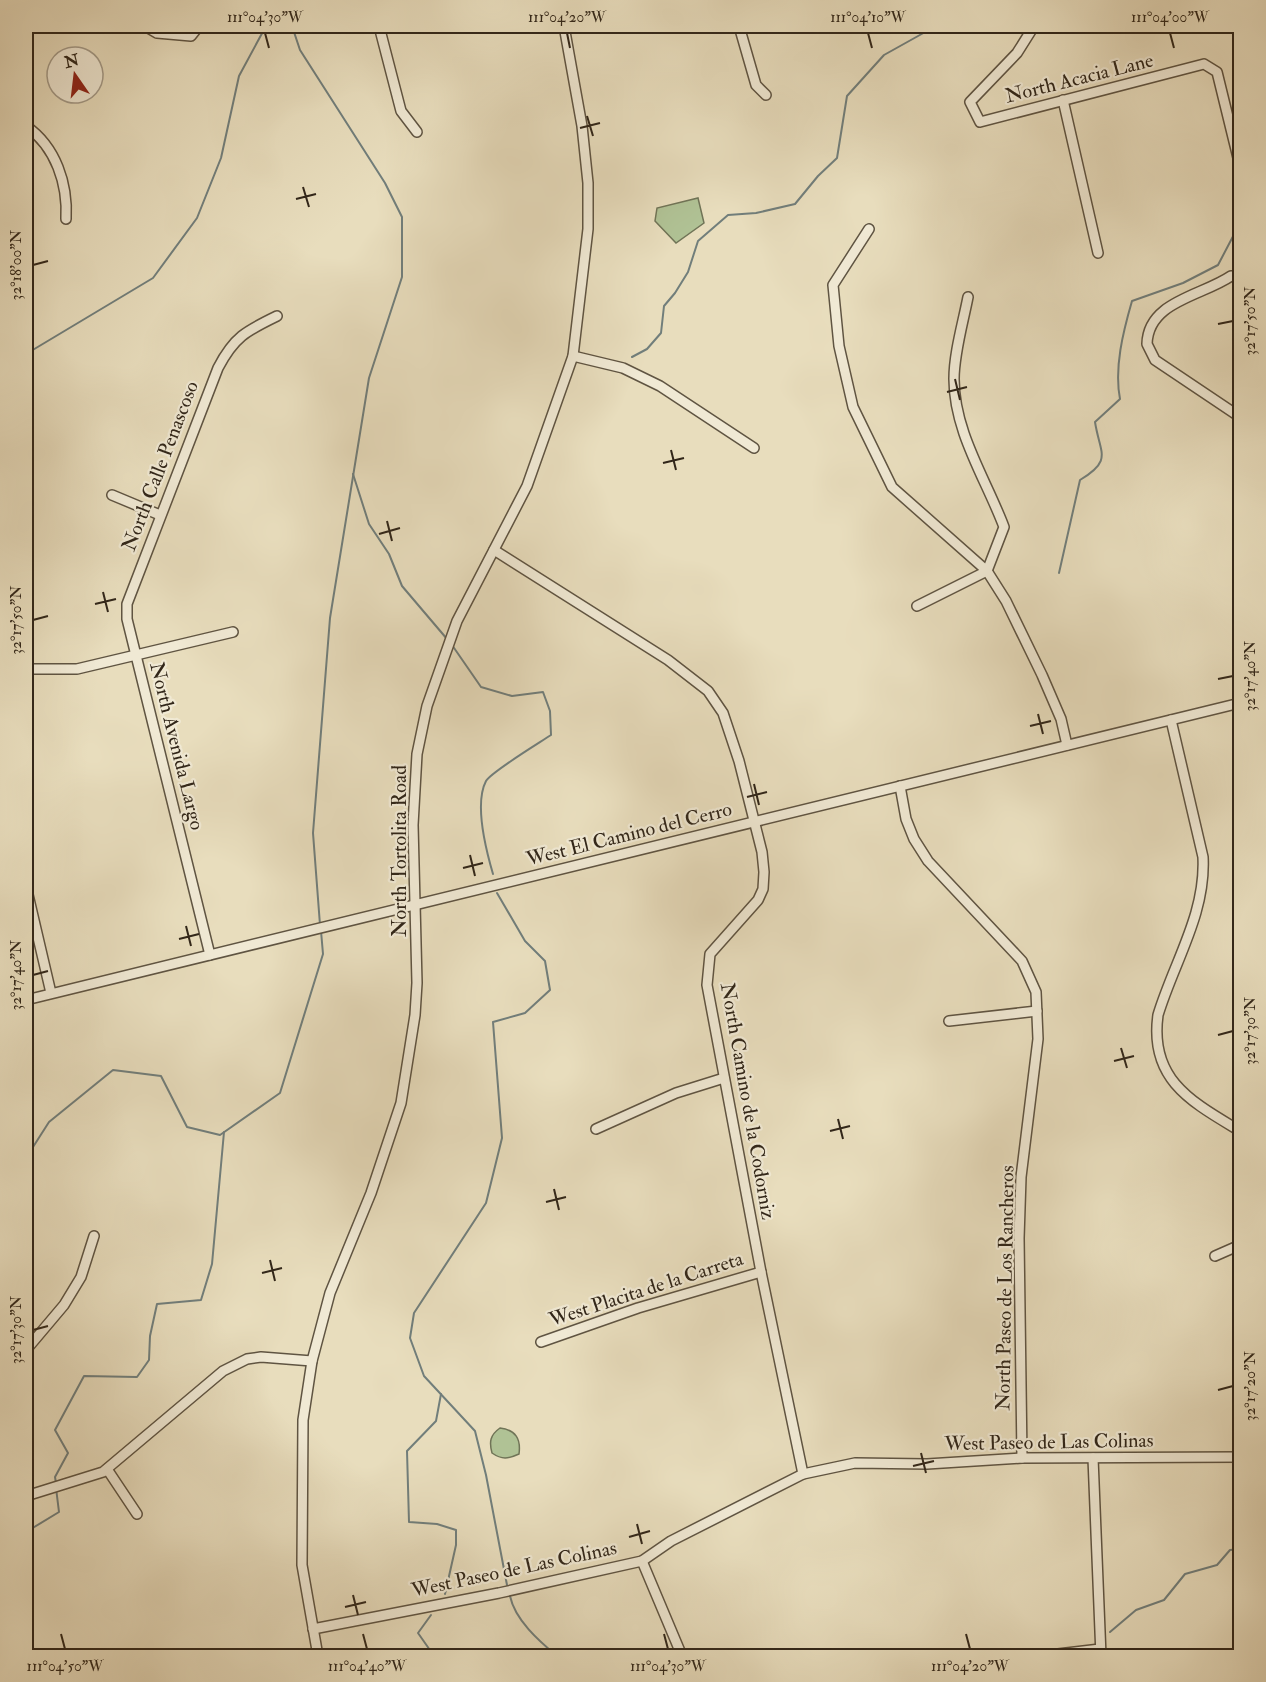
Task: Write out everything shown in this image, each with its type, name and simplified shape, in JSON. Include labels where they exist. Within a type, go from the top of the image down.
[{"type":"street","points":[[145,26],[157,33],[191,36],[199,26]]},
{"type":"street","points":[[379,26],[401,111],[417,132]]},
{"type":"street","name":"North Tortolita Road","points":[[318,1656],[302,1565],[300,1475],[303,1420],[312,1361],[330,1293],[371,1193],[401,1103],[416,1015],[418,962],[414,905],[417,754],[427,706],[457,621],[527,486],[573,356],[588,230],[588,183],[582,126],[564,26]]},
{"type":"street","points":[[740,26],[756,85],[766,95]]},
{"type":"street","name":"North Acacia Lane","points":[[1034,26],[1017,53],[970,102],[980,122],[1204,64],[1216,72],[1240,166]]},
{"type":"street","points":[[1063,100],[1098,253]]},
{"type":"street","points":[[26,126],[40,136],[54,160],[67,192],[66,219]]},
{"type":"street","points":[[869,229],[833,285],[839,346],[853,407],[892,487],[987,571],[1006,601],[1061,719],[1067,745]]},
{"type":"street","points":[[1231,276],[1161,312],[1152,323],[1147,344],[1155,360],[1240,417]]},
{"type":"street","points":[[916,606],[987,571],[1004,527],[990,490],[964,439],[954,379],[968,297]]},
{"type":"street","name":"North Calle Penascoso","points":[[137,656],[127,619],[127,604],[218,368],[230,345],[246,331],[277,316]]},
{"type":"street","points":[[573,356],[623,368],[660,386],[754,448]]},
{"type":"street","points":[[112,495],[160,515]]},
{"type":"street","name":"North Camino de la Codorniz","points":[[494,550],[668,660],[708,691],[723,713],[728,726],[762,852],[763,889],[744,918],[710,954],[706,975],[761,1272],[803,1474]]},
{"type":"street","points":[[137,656],[232,632]]},
{"type":"street","name":"North Avenida Largo","points":[[26,669],[77,669],[137,656],[210,955]]},
{"type":"street","name":"West El Camino del Cerro","points":[[26,1000],[1240,703]]},
{"type":"street","points":[[1172,720],[1203,857],[1204,876],[1196,916],[1158,1015],[1156,1031],[1158,1053],[1175,1085],[1190,1100],[1240,1131]]},
{"type":"street","name":"North Paseo de Los Rancheros","points":[[900,786],[906,819],[914,839],[928,861],[1023,961],[1036,992],[1038,1039],[1021,1177],[1022,1458]]},
{"type":"street","points":[[26,886],[51,993]]},
{"type":"street","points":[[949,1022],[1037,1011]]},
{"type":"street","points":[[596,1129],[676,1093],[724,1078]]},
{"type":"street","points":[[26,1350],[64,1305],[81,1277],[94,1236]]},
{"type":"street","points":[[1215,1256],[1240,1245]]},
{"type":"street","name":"West Placita de la Carreta","points":[[541,1342],[638,1308],[761,1272]]},
{"type":"street","points":[[26,1496],[107,1469],[217,1375],[232,1366],[247,1359],[261,1357],[312,1361]]},
{"type":"street","name":"West Paseo de Las Colinas","points":[[312,1629],[499,1593],[642,1561],[671,1541],[803,1474],[855,1462],[927,1464],[1022,1458],[1240,1456]]},
{"type":"street","points":[[1041,1656],[1101,1653],[1093,1458]]},
{"type":"street","points":[[107,1469],[137,1514]]},
{"type":"street","points":[[642,1561],[682,1656]]},
{"type":"green space","points":[[698,198],[704,223],[676,243],[655,221],[657,208]]},
{"type":"green space","points":[[500,1428],[514,1433],[519,1444],[519,1454],[505,1458],[492,1453],[491,1439]]},
{"type":"waterway","points":[[26,354],[153,278],[197,218],[221,158],[239,76],[266,26]]},
{"type":"waterway","points":[[292,26],[300,50],[385,183],[402,217],[402,277],[369,378],[330,618],[313,833],[320,925]]},
{"type":"waterway","points":[[632,357],[647,349],[661,333],[664,306],[688,272],[698,241],[728,215],[756,213],[795,204],[818,176],[837,158],[847,96],[884,55],[936,26]]},
{"type":"waterway","points":[[1059,573],[1080,480],[1101,461],[1101,449],[1095,422],[1120,399],[1119,363],[1132,301],[1183,283],[1218,265],[1240,223]]},
{"type":"waterway","points":[[353,474],[369,524],[389,554],[402,586],[447,639]]},
{"type":"waterway","points":[[452,645],[481,687],[512,696],[543,692],[550,711],[551,735],[497,771],[486,781],[481,814],[493,874]]},
{"type":"waterway","points":[[497,893],[525,941],[545,961],[550,990],[525,1013],[493,1022],[502,1138],[486,1203],[414,1313],[410,1338],[424,1376],[475,1431],[486,1475],[507,1585]]},
{"type":"waterway","points":[[26,1158],[49,1122],[113,1070],[161,1076],[187,1127],[220,1135],[280,1093],[323,954],[321,931]]},
{"type":"waterway","points":[[56,1483],[55,1477],[68,1453],[55,1430],[84,1376],[137,1377],[149,1360],[150,1336],[157,1304],[201,1300],[212,1264],[224,1132]]},
{"type":"waterway","points":[[441,1394],[436,1421],[407,1451],[409,1522],[437,1524],[456,1530],[456,1545],[445,1594]]},
{"type":"waterway","points":[[26,1544],[31,1529],[59,1512],[56,1488]]},
{"type":"waterway","points":[[1110,1632],[1136,1610],[1164,1600],[1185,1574],[1217,1565],[1230,1550],[1240,1549]]},
{"type":"waterway","points":[[510,1596],[522,1622],[557,1656]]},
{"type":"waterway","points":[[431,1615],[418,1633],[432,1653],[431,1656]]}]
